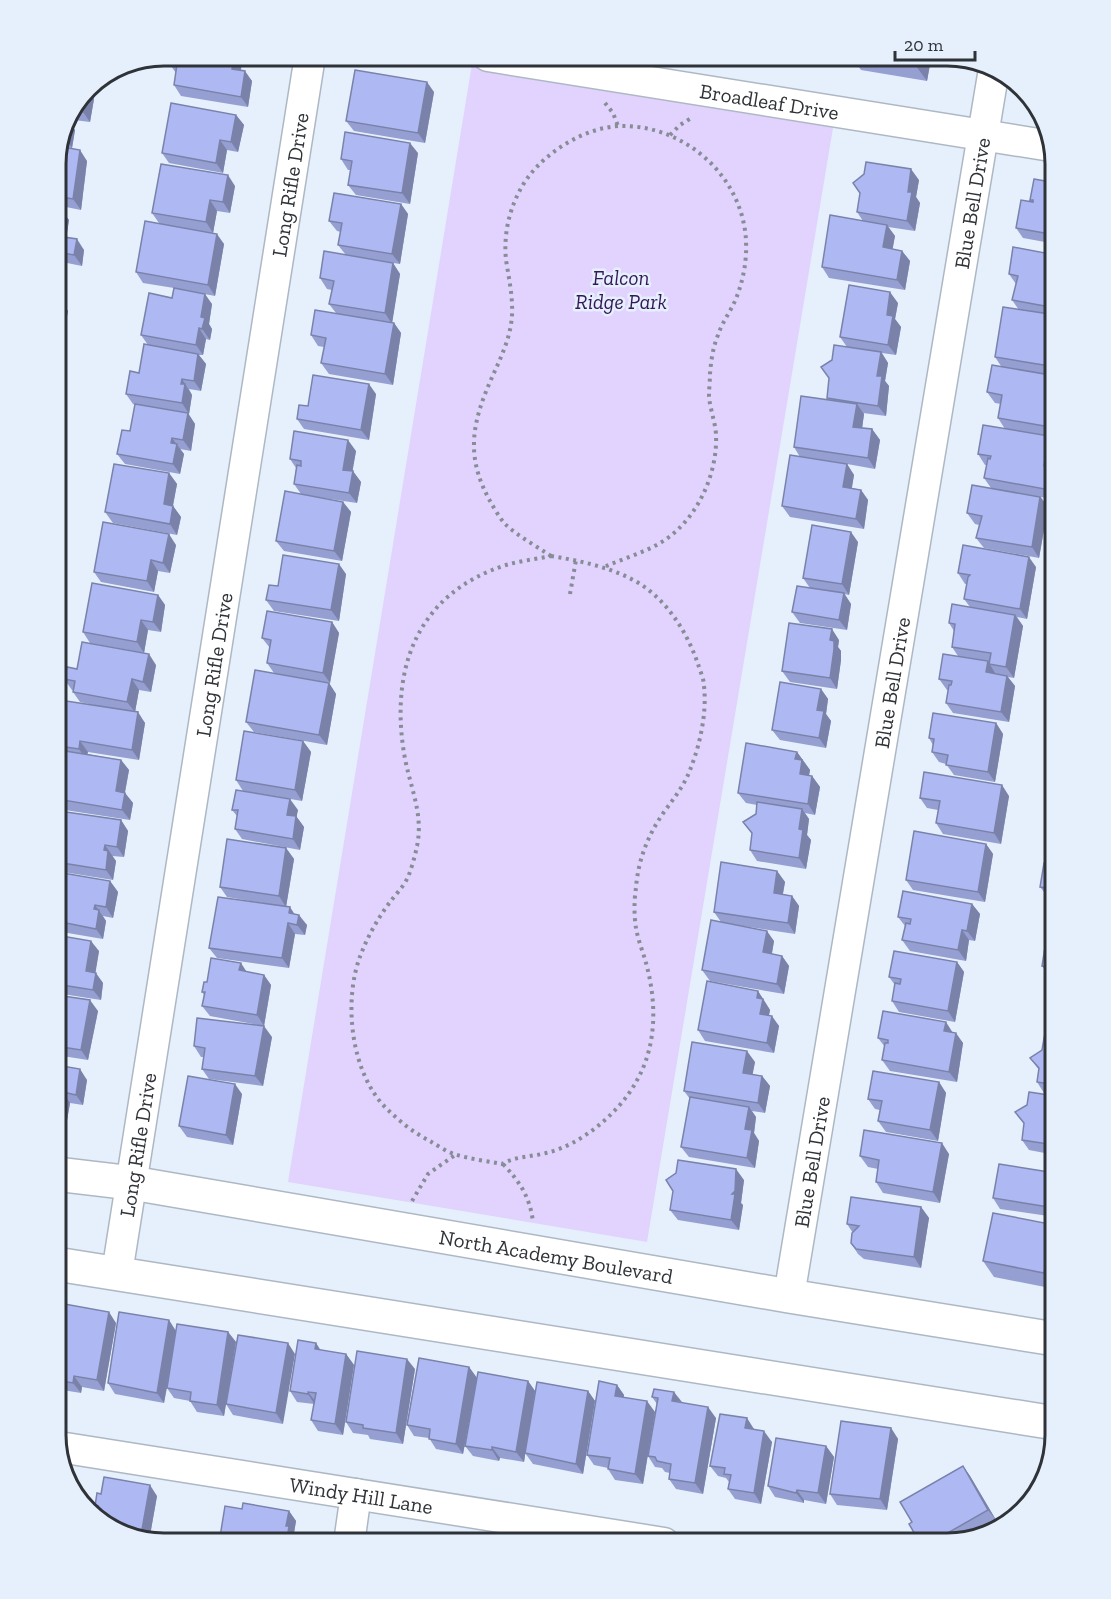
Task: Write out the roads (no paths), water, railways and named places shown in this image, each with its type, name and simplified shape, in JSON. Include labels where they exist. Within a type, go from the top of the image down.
[{"type":"street","name":"Long Rifle Drive","points":[[117,1273],[308,66]]},
{"type":"street","name":"Broadleaf Drive","points":[[613,66],[651,69],[983,135],[1043,145]]},
{"type":"street","name":"Blue Bell Drive","points":[[789,1296],[993,77]]},
{"type":"street","name":"North Academy Boulevard","points":[[66,1175],[132,1183],[789,1296],[1045,1337]]},
{"type":"street","points":[[66,1265],[1045,1421]]},
{"type":"street","name":"Windy Hill Lane","points":[[67,1449],[601,1533]]},
{"type":"street","points":[[351,1533],[357,1494]]},
{"type":"park label","name":"Falcon Ridge Park","points":[[621,289]]}]
